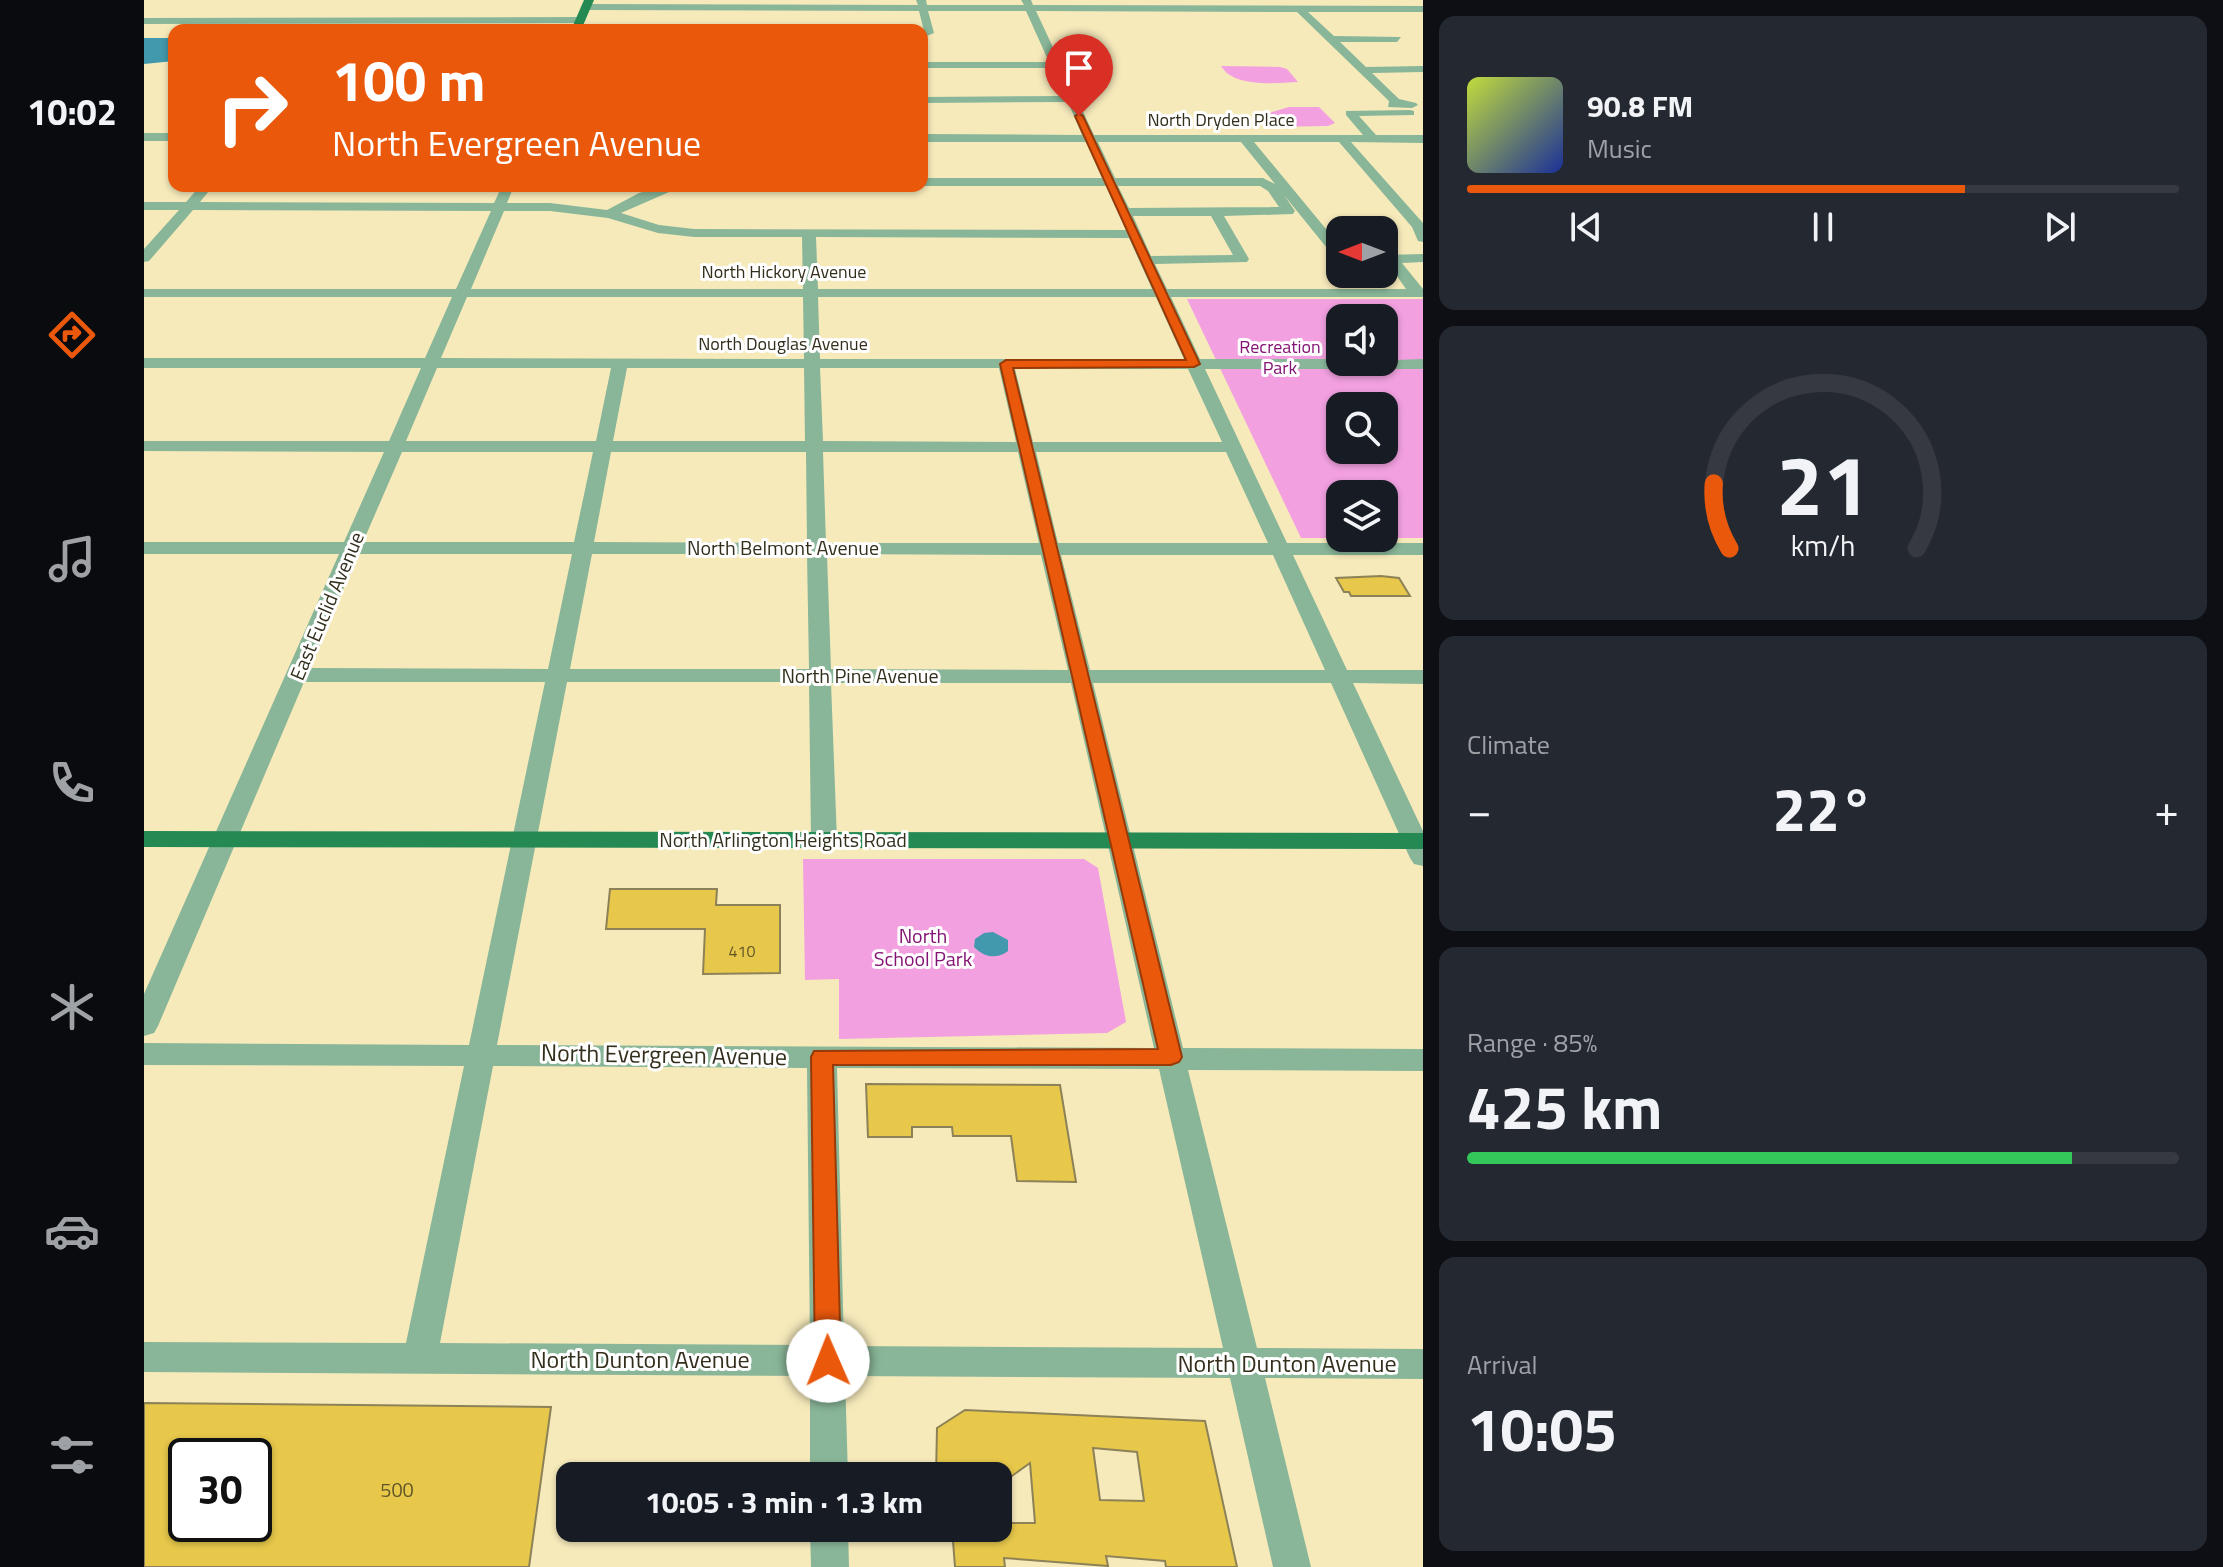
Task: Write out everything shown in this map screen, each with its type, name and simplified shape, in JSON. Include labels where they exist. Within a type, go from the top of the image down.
[{"type":"main road","points":[[578,24],[588,4]]},
{"type":"main road","name":"North Arlington Heights Road","points":[[144,839],[1119,841],[1420,847]]},
{"type":"street","points":[[1341,0],[1350,8]]},
{"type":"street","points":[[588,4],[1028,4],[1423,9]]},
{"type":"street","points":[[922,4],[924,24]]},
{"type":"street","points":[[1028,4],[1420,847]]},
{"type":"street","points":[[1299,8],[1395,101]]},
{"type":"street","points":[[144,21],[470,24]]},
{"type":"street","points":[[1331,39],[1397,39]]},
{"type":"street","points":[[928,65],[1056,65]]},
{"type":"street","points":[[1361,70],[1423,69]]},
{"type":"street","points":[[928,100],[1072,99]]},
{"type":"street","points":[[1373,139],[1350,113],[1423,113]]},
{"type":"street","points":[[144,137],[168,137]]},
{"type":"street","name":"North Dryden Place","points":[[928,138],[1423,139]]},
{"type":"street","points":[[1244,138],[1326,238]]},
{"type":"street","points":[[1342,139],[1418,226],[1423,238]]},
{"type":"street","points":[[928,182],[1263,182],[1273,188],[1288,211],[1123,212]]},
{"type":"street","points":[[144,258],[202,192]]},
{"type":"street","name":"East Euclid Avenue","points":[[144,1026],[505,192]]},
{"type":"street","points":[[609,214],[657,192]]},
{"type":"street","points":[[144,206],[550,207],[609,214],[644,226],[680,233],[1134,234]]},
{"type":"street","points":[[1146,260],[1242,259],[1216,212]]},
{"type":"street","points":[[809,233],[824,840]]},
{"type":"street","points":[[1398,259],[1423,258]]},
{"type":"street","points":[[1398,270],[1420,293]]},
{"type":"street","name":"North Hickory Avenue","points":[[144,293],[1420,293]]},
{"type":"street","name":"North Douglas Avenue","points":[[144,363],[1423,364]]},
{"type":"street","points":[[420,1358],[620,364]]},
{"type":"street","points":[[1006,364],[1292,1567]]},
{"type":"street","points":[[144,446],[1232,447]]},
{"type":"street","name":"North Belmont Avenue","points":[[144,548],[1423,549]]},
{"type":"street","name":"North Pine Avenue","points":[[297,675],[1423,677]]},
{"type":"street","name":"North Evergreen Avenue","points":[[144,1054],[1423,1060]]},
{"type":"street","points":[[822,1057],[829,1462]]},
{"type":"street","name":"North Dunton Avenue","points":[[144,1357],[1423,1364]]},
{"type":"street","points":[[829,1542],[830,1567]]},
{"type":"green space","points":[[1221,66],[1280,67],[1287,69],[1298,82],[1245,81],[1227,73]]},
{"type":"green space","points":[[1289,107],[1319,107],[1335,123],[1328,126],[1268,127],[1267,116]]},
{"type":"green space","name":"Recreation Park","points":[[1187,299],[1423,299],[1423,538],[1398,538],[1398,480],[1326,480],[1326,538],[1301,538]]},
{"type":"green space","name":"North School Park","points":[[803,859],[1084,859],[1098,868],[1126,1022],[1107,1033],[839,1039],[839,979],[805,980]]},
{"type":"water","points":[[144,38],[168,38],[168,62],[144,64]]},
{"type":"water","points":[[993,932],[1008,940],[1008,951],[1004,954],[986,955],[974,947],[975,939]]},
{"type":"building","points":[[1336,578],[1399,578],[1410,596],[1351,596],[1349,592],[1344,592]]},
{"type":"building","points":[[610,889],[717,889],[716,905],[780,905],[780,973],[703,974],[705,929],[606,929]]},
{"type":"building","points":[[866,1084],[1060,1085],[1076,1182],[1017,1181],[1011,1136],[953,1136],[952,1127],[912,1127],[912,1137],[868,1137]]},
{"type":"building","points":[[144,1403],[551,1407],[529,1567],[144,1567]]},
{"type":"building","points":[[965,1410],[1205,1421],[1237,1567],[1166,1567],[1165,1561],[1106,1556],[1108,1566],[1004,1558],[1005,1567],[955,1567],[953,1542],[1012,1542],[1012,1523],[1035,1523],[1030,1463],[1012,1476],[1012,1462],[936,1462],[937,1428]],"holes":[[[1093,1448],[1137,1452],[1144,1501],[1100,1500]]]},
{"type":"route","points":[[828,1361],[822,1057],[1171,1057],[1006,364],[1194,364],[1079,116]]}]
